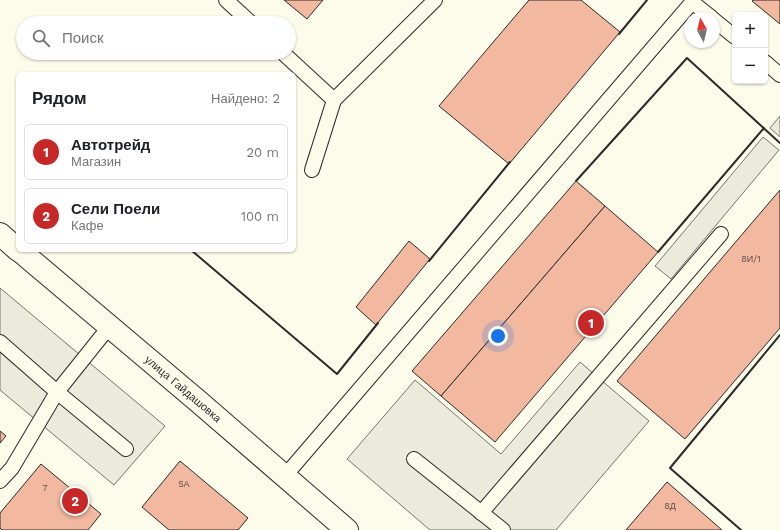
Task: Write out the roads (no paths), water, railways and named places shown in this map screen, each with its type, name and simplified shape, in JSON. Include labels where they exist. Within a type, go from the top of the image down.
[{"type":"main road","name":"улица Гайдашовка","points":[[0,234],[16,248]]},
{"type":"main road","name":"улица Гайдашовка","points":[[20,252],[199,402],[347,530]]},
{"type":"lane","points":[[226,0],[243,16]]},
{"type":"lane","points":[[312,170],[334,100],[435,0]]},
{"type":"lane","points":[[284,477],[693,1],[705,12]]},
{"type":"lane","points":[[720,25],[732,35]]},
{"type":"lane","points":[[291,60],[334,100]]},
{"type":"lane","points":[[768,64],[780,74]]},
{"type":"lane","points":[[481,513],[721,234]]},
{"type":"lane","points":[[0,481],[12,468],[57,392],[109,327]]},
{"type":"lane","points":[[0,342],[57,392],[126,449]]},
{"type":"lane","points":[[414,459],[503,530]]},
{"type":"place","name":"Автотрейд","points":[[591,323]]},
{"type":"place","name":"Сели Поели","points":[[75,501]]}]
